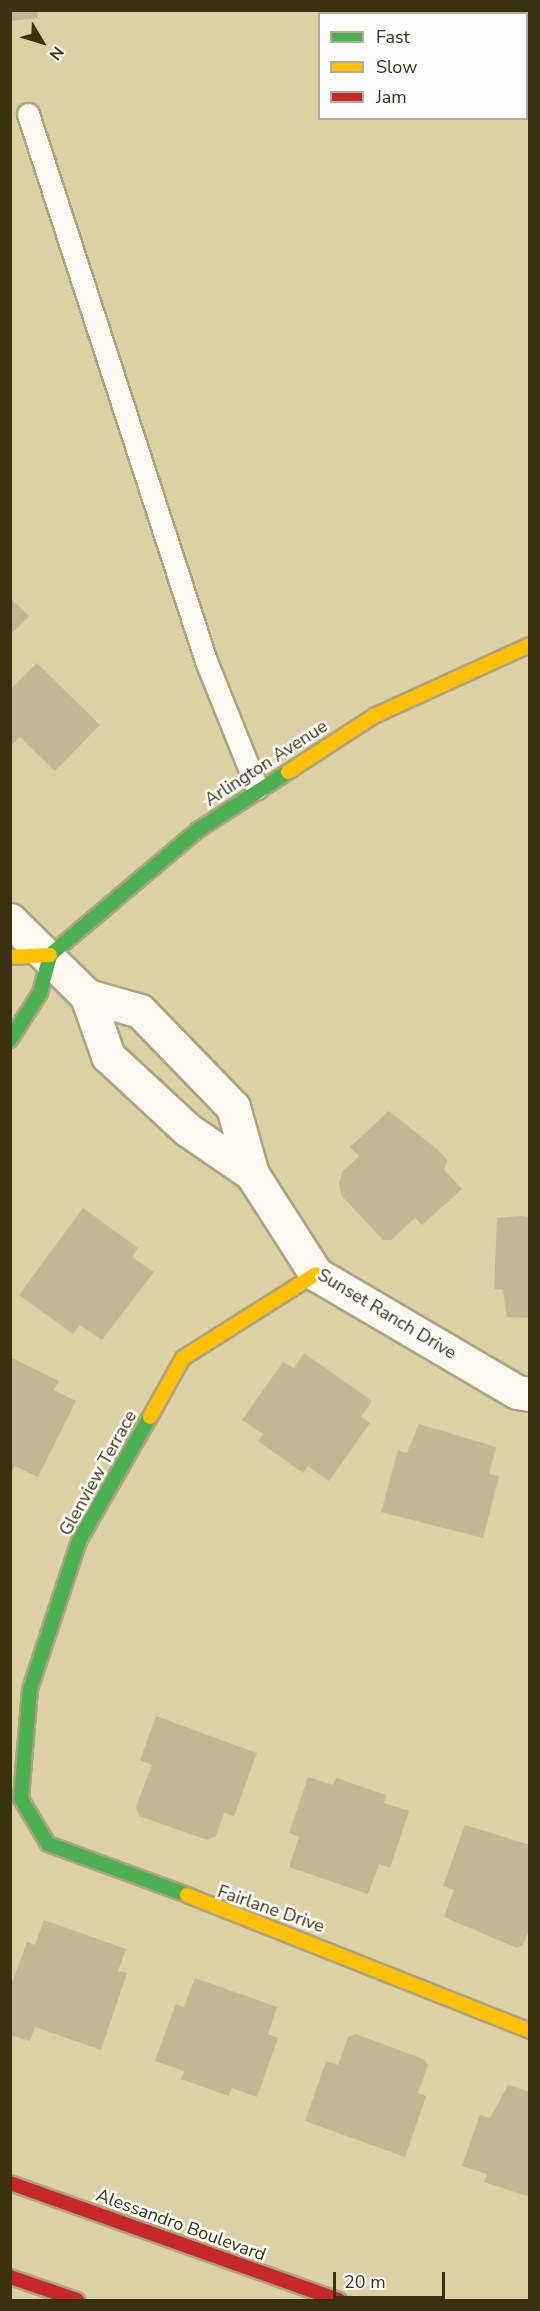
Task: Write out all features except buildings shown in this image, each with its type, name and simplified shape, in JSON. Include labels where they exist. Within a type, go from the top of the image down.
[{"type":"street","name":"Arlington Avenue","points":[[50,955],[145,871],[257,788],[374,716],[530,645]]},
{"type":"street","name":"Sunset Ranch Drive","points":[[10,921],[50,955],[87,996],[108,1056],[188,1130],[252,1174]]},
{"type":"street","points":[[10,957],[50,955],[40,993],[10,1040]]},
{"type":"street","name":"Sunset Ranch Drive","points":[[87,996],[140,1011],[225,1097],[243,1131],[252,1174],[316,1274],[516,1392],[530,1394]]},
{"type":"street","name":"Glenview Terrace","points":[[21,1799],[30,1689],[79,1541],[183,1358],[316,1274]]},
{"type":"street","name":"Fairlane Drive","points":[[21,1799],[48,1844],[368,1963],[530,2031]]},
{"type":"street","name":"Alessandro Boulevard","points":[[10,2183],[339,2301]]},
{"type":"street","points":[[10,2277],[77,2301]]},
{"type":"lane","points":[[28,114],[206,661],[257,788]]},
{"type":"traffic: fast","points":[[10,1040],[40,993],[50,955],[198,830],[288,772]]},
{"type":"traffic: fast","points":[[150,1417],[79,1541],[30,1689],[21,1799],[48,1844],[187,1895]]},
{"type":"traffic: slow","points":[[288,772],[374,716],[530,645]]},
{"type":"traffic: slow","points":[[10,957],[50,955]]},
{"type":"traffic: slow","points":[[150,1417],[183,1358],[316,1274]]},
{"type":"traffic: slow","points":[[187,1895],[530,2031]]},
{"type":"traffic: jam","points":[[10,2183],[339,2300]]},
{"type":"traffic: jam","points":[[10,2277],[77,2300]]}]
